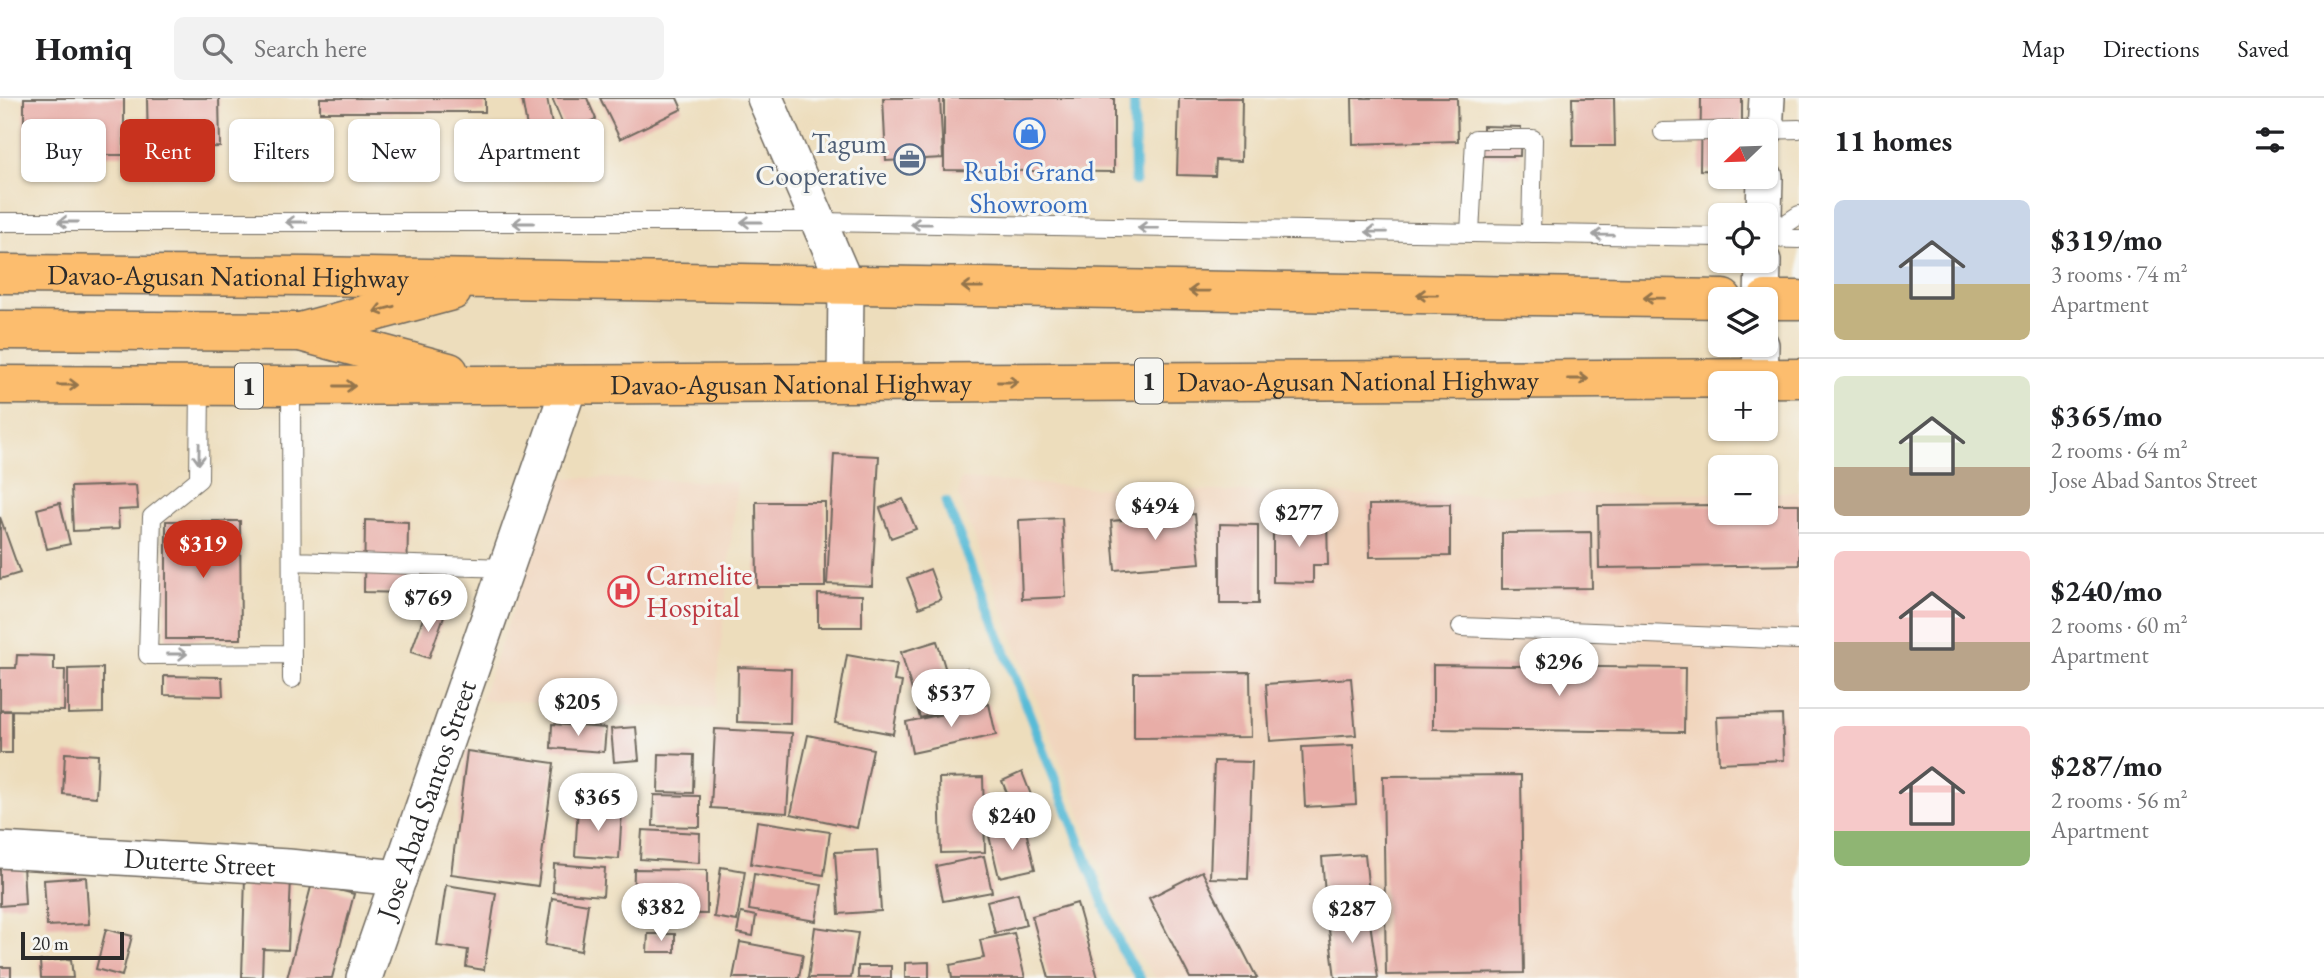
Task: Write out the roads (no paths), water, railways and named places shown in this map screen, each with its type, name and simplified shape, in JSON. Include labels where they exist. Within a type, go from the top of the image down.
[{"type":"highway","name":"Davao-Agusan National Highway","points":[[0,274],[498,279],[1708,299]]},
{"type":"highway","name":"Davao-Agusan National Highway","points":[[300,332],[498,279]]},
{"type":"highway","points":[[1778,300],[1799,300]]},
{"type":"highway","name":"Davao-Agusan National Highway","points":[[0,330],[300,332],[498,385]]},
{"type":"highway","name":"Davao-Agusan National Highway","points":[[0,385],[845,383],[1760,361],[1799,377]]},
{"type":"street","points":[[765,98],[846,285],[845,383]]},
{"type":"street","points":[[1766,119],[1767,98]]},
{"type":"street","name":"Jose Abad Santos Street","points":[[364,978],[570,384]]},
{"type":"street","name":"Duterte Street","points":[[0,850],[288,867],[399,878]]},
{"type":"lane","points":[[1778,130],[1799,129]]},
{"type":"lane","points":[[1663,132],[1708,132]]},
{"type":"lane","points":[[1470,233],[1475,139],[1533,139],[1531,234]]},
{"type":"lane","points":[[1778,230],[1799,215]]},
{"type":"lane","points":[[0,222],[819,222],[1708,237]]},
{"type":"lane","points":[[1778,238],[1799,239]]},
{"type":"lane","points":[[200,386],[199,479],[152,517],[148,654],[292,654]]},
{"type":"lane","points":[[290,386],[292,678]]},
{"type":"lane","points":[[292,561],[506,568]]},
{"type":"lane","points":[[1461,628],[1799,640]]},
{"type":"waterway","points":[[1134,98],[1135,181]]},
{"type":"waterway","points":[[946,502],[1122,950],[1140,978]]},
{"type":"place","name":"Rubi Grand Showroom","points":[[1029,134]]},
{"type":"place","name":"Tagum Cooperative","points":[[910,159]]},
{"type":"place","name":"Carmelite Hospital","points":[[623,591]]}]
